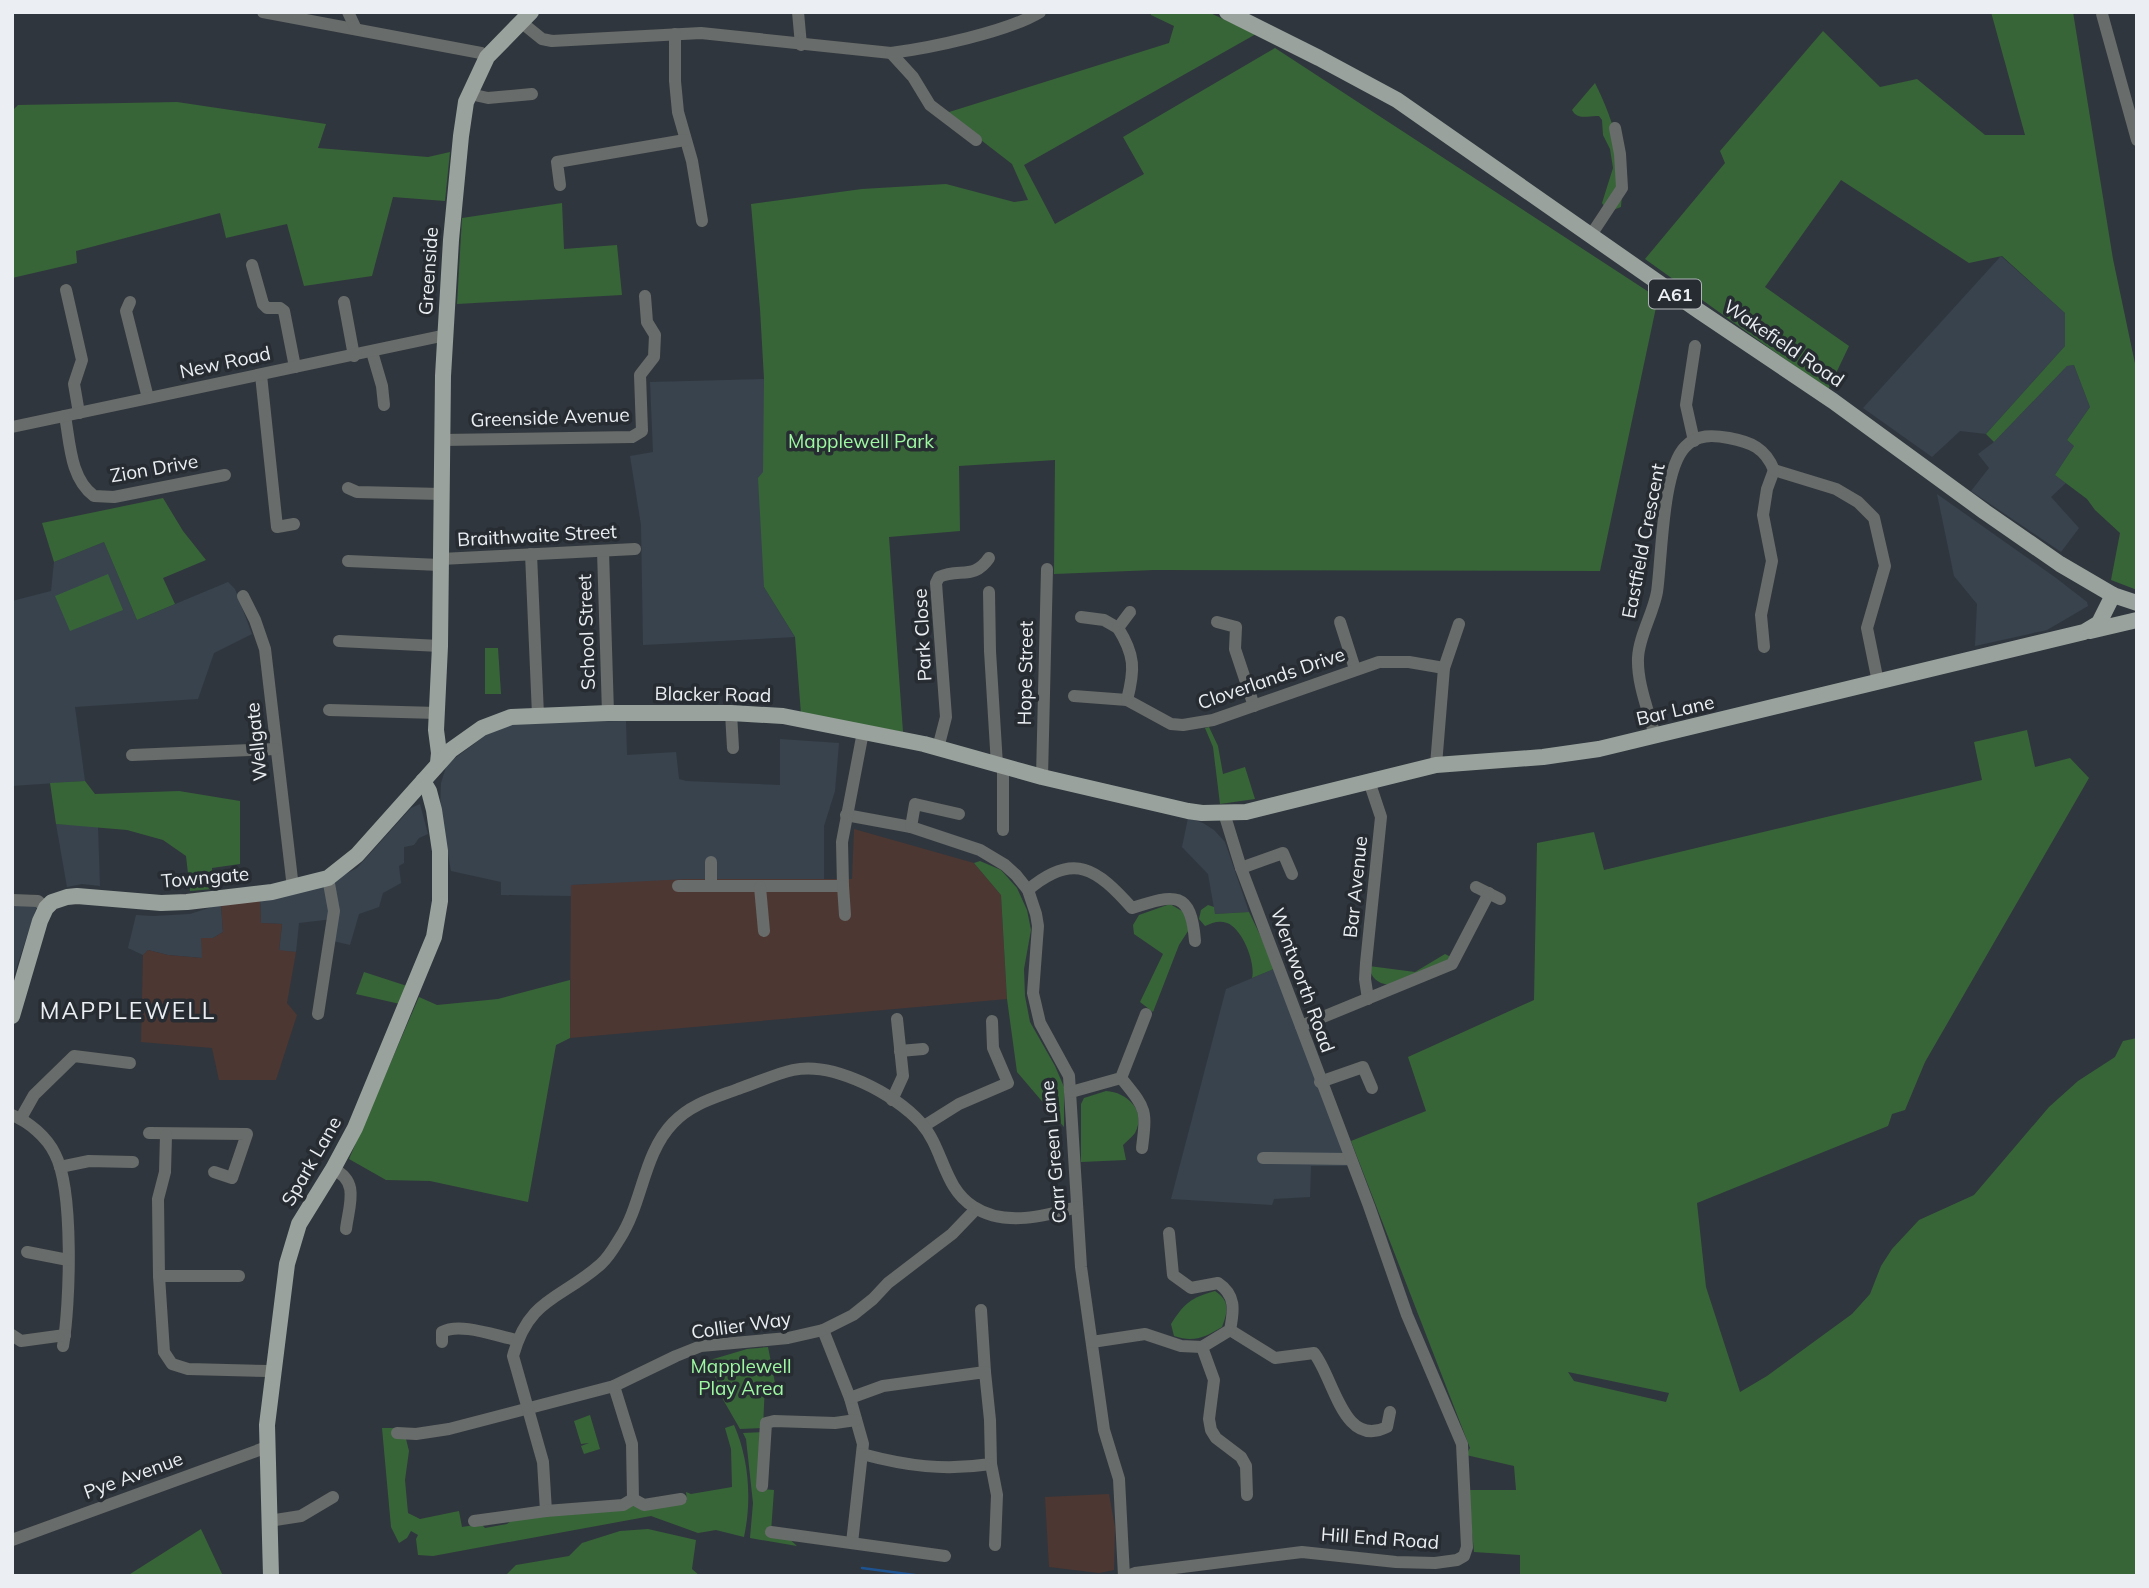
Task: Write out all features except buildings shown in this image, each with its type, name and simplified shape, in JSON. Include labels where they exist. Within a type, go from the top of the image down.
[{"type":"main road","name":"Wakefield Road","points":[[1227,12],[1397,100],[1833,401],[2028,542],[2113,595],[2137,603]]},
{"type":"main road","points":[[487,57],[526,17]]},
{"type":"main road","name":"Greenside","points":[[438,763],[436,730],[440,646],[442,440],[458,162],[463,116],[487,57]]},
{"type":"main road","points":[[2084,632],[2099,623],[2113,595]]},
{"type":"main road","name":"Bar Lane","points":[[1224,813],[1246,812],[1436,765],[1575,754],[2137,620]]},
{"type":"main road","name":"Blacker Road","points":[[438,763],[460,742],[497,721],[511,717],[608,713],[731,713],[783,716],[938,748],[1042,777],[1188,811],[1224,813]]},
{"type":"main road","points":[[437,715],[460,742]]},
{"type":"main road","name":"Towngate","points":[[46,908],[59,899],[77,896],[161,903],[187,902],[293,888],[328,878],[357,855],[438,763]]},
{"type":"main road","name":"Spark Lane","points":[[271,1576],[267,1425],[290,1248],[299,1224],[355,1128],[426,960],[438,918],[440,851],[434,810],[423,781]]},
{"type":"main road","points":[[12,1016],[14,998],[46,908]]},
{"type":"street","points":[[263,12],[481,53],[487,57]]},
{"type":"street","points":[[348,12],[356,29]]},
{"type":"street","points":[[799,12],[801,45]]},
{"type":"street","points":[[526,17],[542,39],[552,41],[701,33],[891,53],[915,50],[990,31],[1040,12]]},
{"type":"street","points":[[2102,15],[2137,140]]},
{"type":"street","points":[[675,34],[678,112],[692,161],[702,221]]},
{"type":"street","points":[[891,53],[913,77],[930,105],[976,140]]},
{"type":"street","points":[[470,94],[488,98],[532,94]]},
{"type":"street","points":[[1591,235],[1622,188],[1615,128]]},
{"type":"street","points":[[560,185],[557,162],[685,140]]},
{"type":"street","points":[[252,265],[263,304],[267,309],[280,308],[284,311],[295,367]]},
{"type":"street","points":[[66,290],[82,360],[74,384],[79,413]]},
{"type":"street","name":"Greenside Avenue","points":[[442,440],[632,437],[642,431],[640,375],[654,357],[655,335],[647,322],[645,296]]},
{"type":"street","points":[[130,302],[126,311],[148,398]]},
{"type":"street","points":[[345,302],[354,356]]},
{"type":"street","name":"New Road","points":[[12,427],[446,335]]},
{"type":"street","points":[[1695,346],[1686,405],[1694,440],[1707,436],[1742,440],[1763,451],[1774,470],[1836,489],[1858,502],[1874,518],[1885,566],[1867,628],[1878,682]]},
{"type":"street","points":[[372,352],[382,386],[384,405]]},
{"type":"street","points":[[261,374],[277,527],[294,524]]},
{"type":"street","name":"Zion Drive","points":[[65,416],[75,471],[94,496],[114,497],[225,475]]},
{"type":"street","name":"Eastfield Crescent","points":[[1654,736],[1640,678],[1638,656],[1656,596],[1665,503],[1681,452],[1694,440]]},
{"type":"street","points":[[1764,647],[1761,615],[1772,561],[1763,515],[1767,489],[1774,470]]},
{"type":"street","points":[[348,488],[356,492],[442,494]]},
{"type":"street","name":"Braithwaite Street","points":[[441,562],[635,549]]},
{"type":"street","name":"School Street","points":[[603,551],[608,713]]},
{"type":"street","points":[[531,554],[538,715]]},
{"type":"street","name":"Park Close","points":[[938,748],[946,717],[936,583],[939,577],[944,575],[975,572],[982,568],[989,558]]},
{"type":"street","points":[[348,561],[441,562]]},
{"type":"street","name":"Hope Street","points":[[1042,777],[1047,569]]},
{"type":"street","points":[[989,592],[989,651],[1003,830]]},
{"type":"street","name":"Wellgate","points":[[243,596],[265,649],[293,888]]},
{"type":"street","points":[[1118,628],[1130,612]]},
{"type":"street","points":[[1081,617],[1104,620],[1118,628],[1126,640],[1134,669],[1127,699]]},
{"type":"street","points":[[1217,622],[1242,623],[1235,649],[1254,706]]},
{"type":"street","points":[[1340,622],[1355,669]]},
{"type":"street","points":[[1436,765],[1444,668],[1459,625]]},
{"type":"street","points":[[339,641],[440,646]]},
{"type":"street","name":"Cloverlands Drive","points":[[1074,696],[1127,699],[1171,724],[1183,725],[1213,720],[1355,669],[1394,661],[1444,668]]},
{"type":"street","points":[[329,710],[437,715]]},
{"type":"street","points":[[731,713],[733,748]]},
{"type":"street","points":[[845,915],[842,842],[863,732]]},
{"type":"street","points":[[132,755],[275,749]]},
{"type":"street","name":"Bar Avenue","points":[[1368,999],[1366,963],[1381,817],[1369,781]]},
{"type":"street","points":[[911,827],[915,804],[960,814]]},
{"type":"street","name":"Wentworth Road","points":[[1224,813],[1241,868],[1350,1159]]},
{"type":"street","name":"Carr Green Lane","points":[[846,815],[911,827],[980,850],[1005,865],[1028,891],[1038,926],[1033,976],[1036,1010],[1040,1023],[1069,1076],[1081,1267],[1104,1430],[1119,1479],[1126,1576]]},
{"type":"street","points":[[1241,868],[1283,853],[1292,874]]},
{"type":"street","points":[[711,862],[711,886]]},
{"type":"street","points":[[1028,891],[1055,872],[1067,869],[1088,870],[1108,881],[1132,908],[1163,898],[1181,901],[1189,908],[1193,917],[1195,941]]},
{"type":"street","points":[[318,1014],[334,911],[328,878]]},
{"type":"street","points":[[678,886],[844,886]]},
{"type":"street","points":[[760,887],[764,931]]},
{"type":"street","points":[[1301,1026],[1452,964],[1495,896],[1476,887]]},
{"type":"street","points":[[12,900],[38,901],[46,908]]},
{"type":"street","points":[[1121,1078],[1146,1014]]},
{"type":"street","points":[[892,1100],[903,1076],[897,1019]]},
{"type":"street","points":[[923,1126],[959,1104],[1008,1083],[993,1048],[992,1021]]},
{"type":"street","points":[[901,1051],[923,1049]]},
{"type":"street","points":[[12,1335],[21,1341],[64,1341],[68,1296],[67,1213],[60,1167],[55,1153],[46,1141],[16,1117],[34,1095],[74,1056],[130,1063]]},
{"type":"street","points":[[1320,1082],[1363,1067],[1372,1088]]},
{"type":"street","points":[[546,1511],[543,1462],[513,1356],[517,1340],[528,1319],[551,1297],[603,1262],[621,1237],[635,1209],[654,1149],[672,1124],[691,1107],[794,1070],[818,1068],[842,1074],[867,1085],[909,1111],[923,1126],[954,1189],[976,1209],[994,1216],[1039,1217],[1077,1207]]},
{"type":"street","points":[[1071,1092],[1121,1078]]},
{"type":"street","points":[[1121,1078],[1141,1103],[1146,1118],[1142,1148]]},
{"type":"street","points":[[149,1133],[247,1134],[232,1178],[214,1172]]},
{"type":"street","points":[[166,1135],[165,1172],[158,1199],[164,1352],[172,1364],[188,1369],[268,1371],[274,1368]]},
{"type":"street","points":[[1264,1158],[1350,1159]]},
{"type":"street","name":"Hill End Road","points":[[1126,1576],[1302,1552],[1435,1563],[1457,1560],[1464,1556],[1467,1547],[1462,1444],[1407,1315],[1350,1159]]},
{"type":"street","points":[[60,1167],[89,1161],[133,1162]]},
{"type":"street","points":[[333,1169],[345,1174],[350,1182],[346,1229]]},
{"type":"street","name":"Collier Way","points":[[397,1433],[416,1434],[449,1429],[614,1386],[701,1346],[788,1338],[823,1330],[853,1315],[907,1267],[952,1234],[976,1209]]},
{"type":"street","points":[[1169,1233],[1173,1275],[1192,1288],[1218,1283],[1226,1288],[1233,1298],[1230,1330]]},
{"type":"street","points":[[27,1252],[68,1260]]},
{"type":"street","points":[[159,1276],[239,1276]]},
{"type":"street","points":[[981,1310],[991,1464],[996,1495],[995,1545]]},
{"type":"street","points":[[442,1342],[442,1332],[450,1328],[517,1340]]},
{"type":"street","points":[[823,1330],[850,1398],[863,1444],[852,1543]]},
{"type":"street","points":[[1091,1342],[1145,1334],[1181,1346],[1202,1347],[1230,1330]]},
{"type":"street","points":[[1230,1330],[1275,1358],[1314,1353],[1322,1363],[1348,1421],[1358,1429],[1379,1431],[1387,1427],[1390,1412]]},
{"type":"street","points":[[1202,1347],[1214,1380],[1209,1419],[1211,1430],[1216,1438],[1241,1457],[1246,1466],[1247,1495]]},
{"type":"street","points":[[850,1398],[883,1386],[985,1372]]},
{"type":"street","points":[[614,1386],[632,1444],[634,1499]]},
{"type":"street","points":[[762,1486],[766,1423],[835,1423],[856,1420]]},
{"type":"street","name":"Pye Avenue","points":[[12,1540],[267,1447]]},
{"type":"street","points":[[862,1454],[900,1464],[944,1469],[991,1464]]},
{"type":"street","points":[[269,1521],[301,1516],[333,1497]]},
{"type":"street","points":[[634,1499],[644,1505],[681,1499]]},
{"type":"street","points":[[474,1521],[546,1511],[624,1505],[634,1499]]},
{"type":"street","points":[[771,1532],[945,1556]]},
{"type":"shaded area","points":[[2001,256],[2065,313],[2065,346],[1986,434],[1960,431],[1932,457],[1863,408]]},
{"type":"shaded area","points":[[2074,365],[2090,407],[2067,440],[2074,446],[2055,475],[2066,483],[2051,497],[2079,528],[2061,552],[1971,491],[1989,468],[1978,454],[1994,442],[2067,366]]},
{"type":"shaded area","points":[[764,379],[764,587],[795,637],[643,645],[641,525],[630,456],[653,452],[650,382]]},
{"type":"shaded area","points":[[1937,494],[2056,578],[2087,602],[2088,606],[2047,630],[1975,646],[1977,604],[1954,576]]},
{"type":"shaded area","points":[[104,542],[137,620],[228,582],[235,589],[252,634],[214,653],[198,699],[75,707],[85,781],[12,786],[12,601],[51,591],[54,562]]},
{"type":"shaded area","points":[[626,721],[627,755],[676,752],[679,779],[686,781],[780,785],[780,739],[839,743],[835,791],[824,826],[824,880],[572,885],[571,896],[501,895],[501,882],[451,871],[440,811],[441,783],[447,764],[486,735],[514,723]]},
{"type":"shaded area","points":[[420,804],[428,834],[419,838],[414,845],[404,847],[404,863],[399,866],[401,883],[383,893],[379,907],[359,914],[350,945],[333,941],[333,919],[299,923],[296,952],[279,951],[282,924],[261,923],[260,898],[329,883],[357,868],[411,808]]},
{"type":"shaded area","points":[[1188,818],[1214,830],[1225,842],[1249,912],[1215,914],[1208,874],[1182,847]]},
{"type":"shaded area","points":[[56,824],[98,826],[100,886],[82,884],[67,887]]},
{"type":"shaded area","points":[[854,829],[974,863],[1001,895],[1007,999],[570,1038],[571,885],[686,879],[852,879]]},
{"type":"shaded area","points":[[260,898],[261,923],[282,924],[279,950],[296,952],[287,1003],[297,1015],[276,1080],[219,1080],[212,1048],[141,1042],[143,955],[148,950],[202,958],[201,938],[213,938],[223,932],[221,904]]},
{"type":"shaded area","points":[[12,904],[37,906],[12,981]]},
{"type":"shaded area","points":[[221,904],[223,932],[213,938],[202,958],[148,950],[143,955],[128,948],[136,915],[190,914]]},
{"type":"shaded area","points":[[1276,968],[1349,1166],[1311,1166],[1310,1197],[1274,1199],[1272,1205],[1171,1199],[1226,989]]},
{"type":"shaded area","points":[[1109,1494],[1115,1527],[1114,1570],[1099,1573],[1049,1567],[1045,1497]]},
{"type":"green space","name":"Mapplewell Park","points":[[1150,12],[1208,12],[1256,34],[1024,165],[1055,224],[1144,174],[1123,137],[1275,48],[1658,298],[1600,571],[1154,570],[1054,574],[1055,460],[959,466],[960,531],[889,537],[903,732],[801,714],[795,637],[764,587],[758,478],[763,472],[764,379],[751,204],[862,189],[946,184],[1014,202],[1028,200],[1012,164],[946,113],[1169,43],[1174,26]]},
{"type":"green space","points":[[1991,12],[2073,12],[2113,259],[2137,373],[2137,590],[2111,580],[2120,533],[2087,499],[2055,475],[2074,446],[2067,440],[2090,407],[2074,365],[2067,366],[1994,442],[1986,434],[2065,346],[2065,313],[2002,256],[1969,263],[1841,180],[1765,287],[1849,346],[1828,390],[1645,259],[1725,163],[1720,151],[1823,31],[1880,87],[1917,79],[1985,135],[2025,135]]},
{"type":"green space","points":[[1595,83],[1613,128],[1620,159],[1621,207],[1613,210],[1605,208],[1602,203],[1613,168],[1610,149],[1603,135],[1602,120],[1599,116],[1577,115],[1572,110]]},
{"type":"green space","points":[[177,102],[326,124],[318,148],[428,157],[450,152],[445,201],[393,197],[372,276],[304,286],[287,224],[226,238],[220,213],[76,251],[77,263],[12,278],[12,111],[18,105]]},
{"type":"green space","points":[[562,203],[564,249],[617,245],[622,295],[457,304],[462,218]]},
{"type":"green space","points":[[163,498],[183,531],[206,560],[163,578],[175,604],[137,620],[104,542],[54,562],[42,523]]},
{"type":"green space","points":[[108,574],[123,610],[70,631],[55,596]]},
{"type":"green space","points":[[485,648],[498,648],[501,694],[485,694]]},
{"type":"green space","points":[[1209,727],[1218,746],[1223,774],[1245,767],[1255,799],[1220,804],[1213,747],[1205,728]]},
{"type":"green space","points":[[2027,730],[2035,767],[2070,758],[2089,778],[1925,1062],[1905,1110],[1892,1114],[1888,1126],[1697,1203],[1706,1287],[1740,1392],[1767,1376],[1852,1314],[1870,1294],[1881,1266],[1892,1249],[1919,1220],[1974,1195],[2049,1107],[2078,1081],[2115,1057],[2123,1041],[2137,1038],[2137,1576],[1520,1576],[1520,1555],[1474,1552],[1468,1490],[1516,1490],[1514,1466],[1466,1455],[1470,1448],[1351,1141],[1426,1111],[1408,1057],[1534,1000],[1537,843],[1594,832],[1604,870],[1982,780],[1974,742]],"holes":[[[1568,1372],[1669,1393],[1666,1402],[1574,1381]]]},
{"type":"green space","points":[[85,781],[95,794],[179,791],[240,801],[240,864],[212,868],[213,889],[190,891],[186,856],[163,840],[127,830],[56,824],[50,783]]},
{"type":"green space","points":[[980,861],[1001,870],[1017,888],[1027,910],[1031,930],[1024,969],[1025,996],[1030,1022],[1064,1087],[1064,1127],[1017,1072],[1007,999],[1001,895],[974,863]]},
{"type":"green space","points":[[1170,904],[1187,914],[1190,928],[1179,945],[1153,1012],[1140,1002],[1163,954],[1134,934],[1133,925],[1139,915]]},
{"type":"green space","points":[[1208,905],[1214,907],[1215,914],[1249,912],[1276,968],[1252,978],[1250,955],[1233,926],[1218,922],[1205,926],[1199,919],[1201,910]]},
{"type":"green space","points":[[1445,954],[1451,957],[1447,961],[1389,985],[1375,979],[1369,966],[1415,972]]},
{"type":"green space","points":[[364,972],[407,986],[400,1004],[356,994]]},
{"type":"green space","points":[[570,980],[570,1038],[556,1045],[528,1202],[430,1181],[386,1180],[349,1159],[419,997],[437,1005],[498,999]]},
{"type":"green space","points":[[1106,1091],[1128,1099],[1137,1110],[1138,1125],[1135,1133],[1123,1145],[1126,1160],[1081,1162],[1081,1104],[1084,1098]]},
{"type":"green space","points":[[1215,1291],[1226,1307],[1222,1327],[1199,1338],[1174,1336],[1171,1324],[1180,1311],[1194,1299]]},
{"type":"green space","name":"Mapplewell Play Area","points":[[768,1347],[775,1383],[765,1383],[763,1428],[740,1429],[721,1396],[710,1360],[747,1349]]},
{"type":"green space","points":[[590,1415],[600,1449],[584,1454],[581,1446],[589,1443],[581,1444],[574,1421]]},
{"type":"green space","points":[[734,1425],[748,1480],[744,1537],[716,1530],[698,1533],[651,1516],[433,1556],[418,1555],[418,1535],[411,1531],[407,1538],[399,1543],[391,1527],[382,1428],[395,1428],[406,1439],[409,1451],[405,1480],[408,1513],[420,1519],[459,1511],[462,1527],[481,1524],[485,1528],[507,1524],[512,1520],[630,1505],[687,1501],[686,1492],[691,1494],[732,1487],[731,1449],[725,1428]]},
{"type":"green space","points":[[765,1432],[761,1489],[774,1490],[771,1532],[785,1535],[797,1546],[750,1538],[753,1503],[746,1439],[743,1433]]},
{"type":"green space","points":[[201,1529],[223,1576],[127,1576]]},
{"type":"green space","points":[[648,1529],[696,1540],[692,1569],[700,1576],[505,1576],[516,1565],[569,1556],[582,1543],[620,1531]]},
{"type":"waterway","points":[[862,1568],[922,1576]]},
{"type":"district","name":"MAPPLEWELL","points":[[128,1010]]}]
